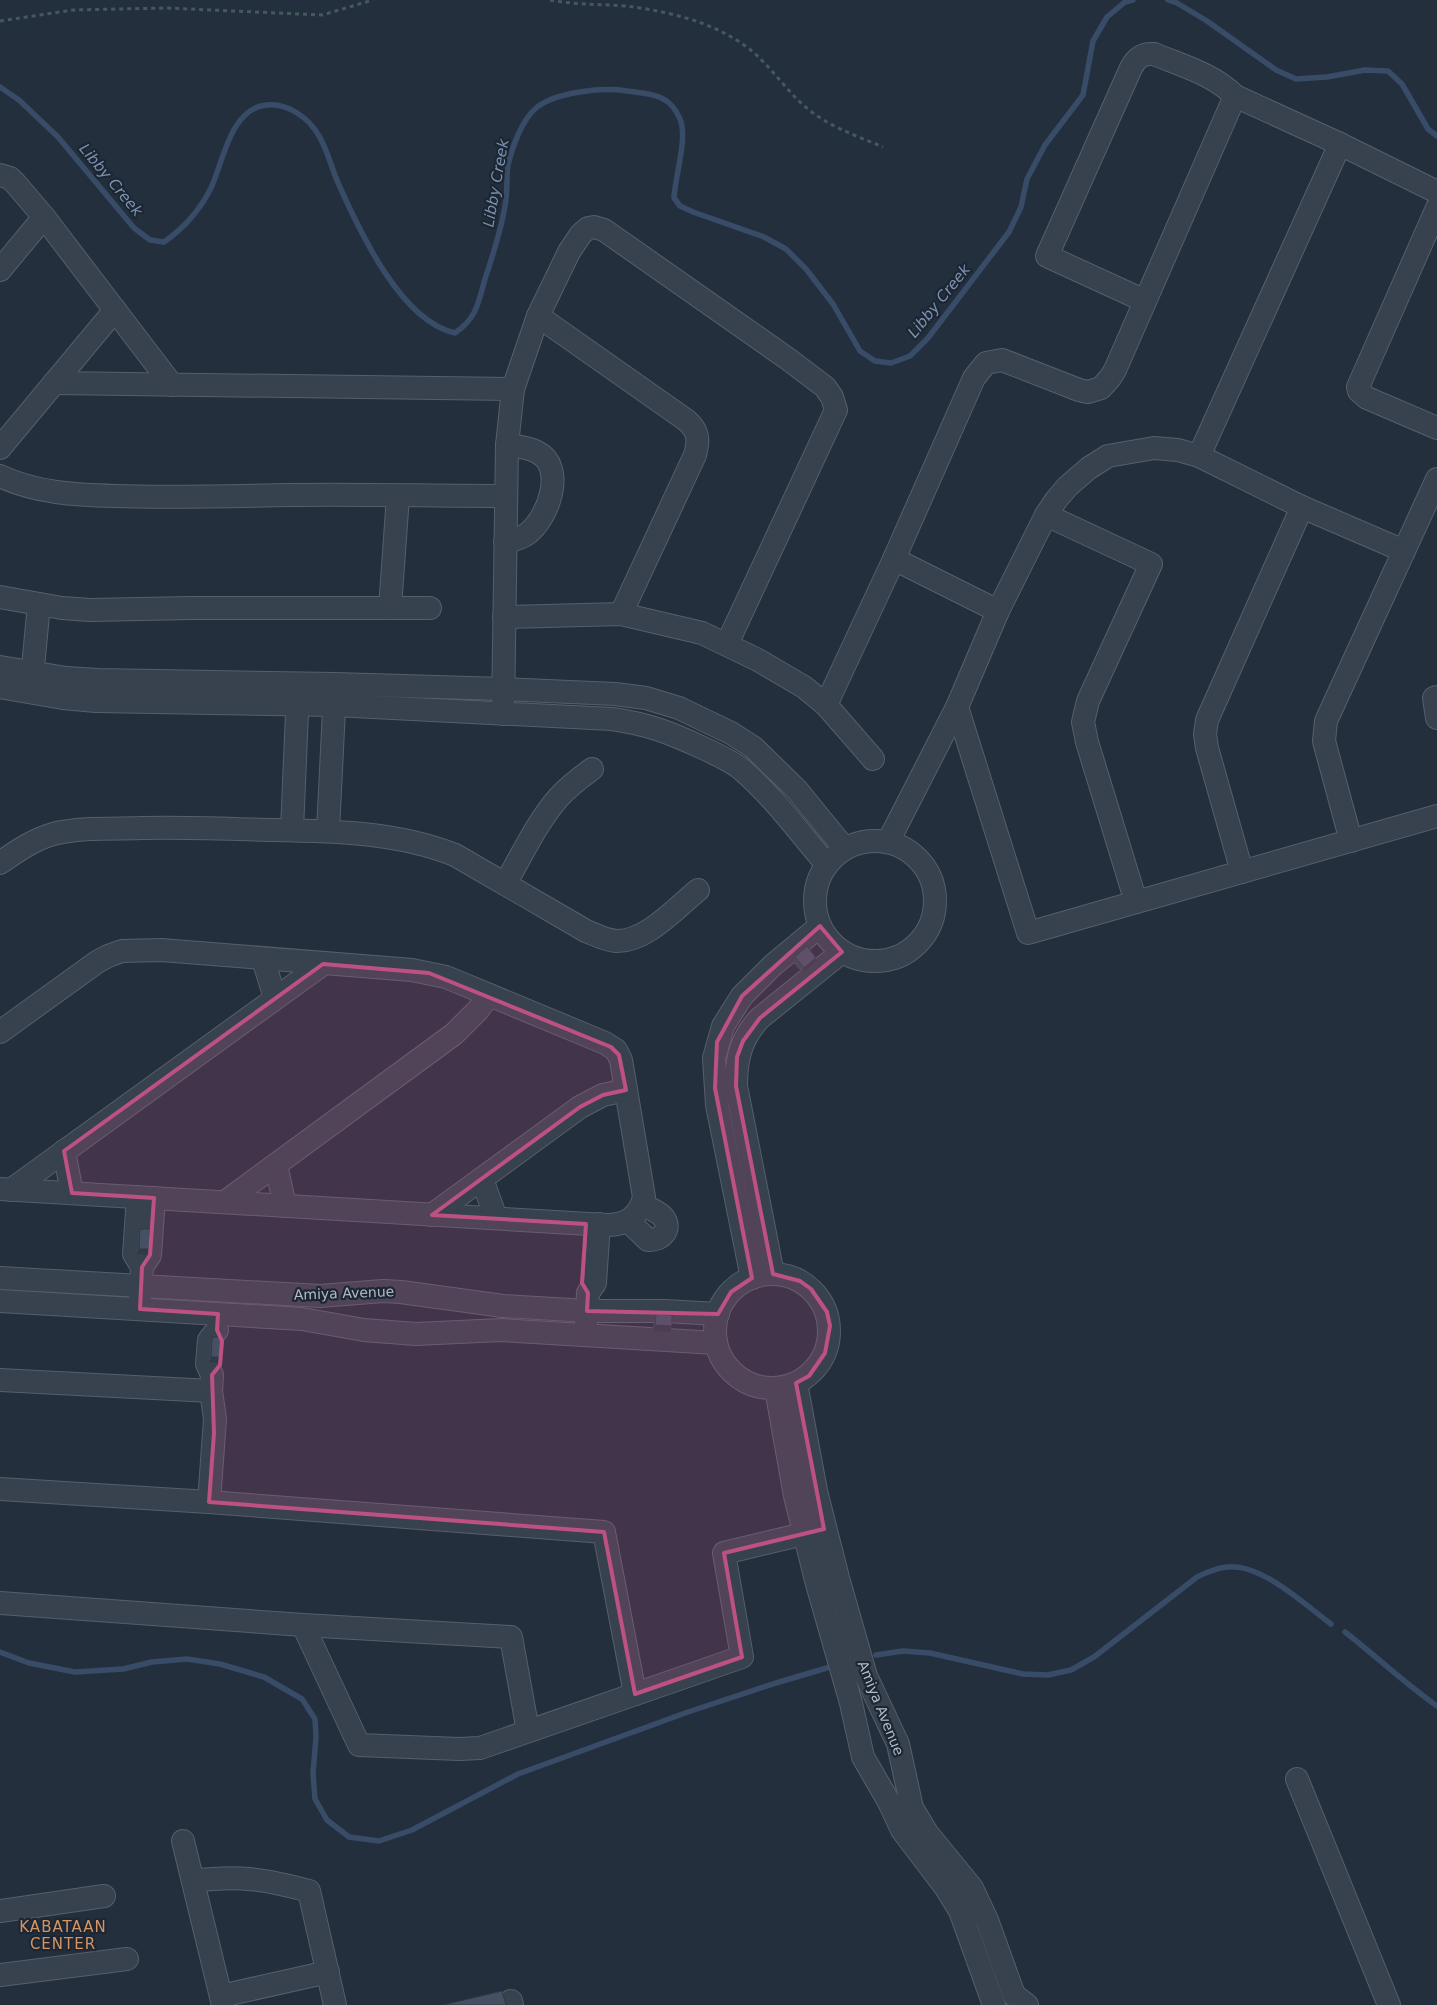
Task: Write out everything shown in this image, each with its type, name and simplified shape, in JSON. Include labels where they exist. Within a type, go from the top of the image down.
[{"type":"street","points":[[1145,301],[1047,256],[1130,68],[1140,56],[1147,53],[1209,76],[1226,86],[1236,96],[1340,144],[1437,192]]},
{"type":"street","points":[[826,704],[894,559],[974,378],[986,363],[1002,360],[1079,390],[1101,388],[1110,378],[1236,96]]},
{"type":"street","points":[[1199,456],[1340,144]]},
{"type":"street","points":[[0,175],[16,182],[44,216],[172,385]]},
{"type":"street","points":[[1437,208],[1358,387],[1359,392],[1367,398],[1437,428]]},
{"type":"street","points":[[0,270],[44,216]]},
{"type":"street","points":[[503,714],[507,445],[513,389],[538,316],[569,252],[581,234],[588,228],[594,227],[604,230],[788,358],[825,387],[832,397],[836,410],[831,424],[727,644]]},
{"type":"street","points":[[0,448],[114,310]]},
{"type":"street","points":[[538,316],[686,420],[698,434],[695,455],[621,614]]},
{"type":"street","points":[[54,383],[513,389]]},
{"type":"street","points":[[505,542],[519,539],[528,534],[535,526],[546,508],[552,491],[553,479],[552,469],[545,458],[537,452],[507,445]]},
{"type":"street","points":[[888,842],[957,707],[998,611],[1046,515],[1068,486],[1089,468],[1108,456],[1154,448],[1178,450],[1199,456],[1302,507],[1404,551]]},
{"type":"street","points":[[0,476],[31,488],[62,493],[107,496],[160,498],[291,495],[506,496]]},
{"type":"street","points":[[1350,841],[1324,741],[1326,721],[1404,551],[1435,490]]},
{"type":"street","points":[[390,608],[398,496]]},
{"type":"street","points":[[1242,872],[1206,748],[1206,727],[1212,705],[1302,507]]},
{"type":"street","points":[[1046,515],[1151,564],[1088,701],[1083,722],[1087,742],[1136,902]]},
{"type":"street","points":[[894,559],[998,611]]},
{"type":"street","points":[[0,597],[90,610],[430,608]]},
{"type":"street","points":[[32,683],[39,604]]},
{"type":"street","points":[[504,617],[621,614],[702,633],[784,674],[804,687],[826,704],[873,759]]},
{"type":"street","points":[[0,667],[32,683]]},
{"type":"street","points":[[0,687],[32,683],[98,680],[298,693],[335,694],[503,689],[615,694],[646,698],[679,708],[731,733],[753,746],[797,790],[845,849]]},
{"type":"street","points":[[292,830],[298,693]]},
{"type":"street","points":[[335,694],[503,714],[612,719],[641,723],[669,732],[719,755],[738,767],[758,786],[827,865]]},
{"type":"street","points":[[328,831],[335,694]]},
{"type":"street","points":[[1437,697],[1434,698],[1437,718]]},
{"type":"street","points":[[957,707],[1028,933],[1437,816]]},
{"type":"street","points":[[505,884],[541,822],[558,798],[572,784],[592,769]]},
{"type":"street","points":[[0,863],[24,846],[40,839],[54,834],[79,831],[181,827],[292,830],[328,831],[408,840],[455,855],[586,931],[601,938],[615,941],[629,940],[642,936],[698,890]]},
{"type":"street","points":[[888,842],[903,847],[916,856],[927,869],[934,884],[936,900],[931,924],[918,944],[905,954],[890,960],[873,962],[857,959],[842,952],[826,936],[820,926],[816,911],[815,895],[819,879],[827,865],[845,849],[858,843],[888,842]]},
{"type":"street","points":[[762,1276],[717,1105],[714,1072],[717,1042],[732,1010],[755,982],[820,926]]},
{"type":"street","points":[[0,1032],[97,962],[122,951],[161,950],[420,971],[446,977],[612,1046],[619,1054],[644,1189],[635,1213],[614,1225],[5,1189]]},
{"type":"street","points":[[762,1276],[736,1071],[743,1041],[750,1028],[785,997],[842,952]]},
{"type":"street","points":[[263,959],[275,998]]},
{"type":"street","points":[[5,1189],[64,1151],[323,964]]},
{"type":"street","points":[[773,965],[785,997]]},
{"type":"street","points":[[755,982],[785,997]]},
{"type":"street","points":[[225,1202],[454,1034],[478,1010],[489,995]]},
{"type":"street","points":[[432,1215],[586,1103],[603,1095],[626,1090]]},
{"type":"street","points":[[64,1151],[72,1193]]},
{"type":"street","points":[[276,1165],[285,1206]]},
{"type":"street","points":[[482,1179],[496,1218]]},
{"type":"street","points":[[140,1309],[141,1277],[134,1254],[146,1198]]},
{"type":"street","points":[[586,1335],[588,1302],[582,1283],[592,1224]]},
{"type":"street","points":[[762,1276],[787,1276],[806,1285],[821,1300],[827,1312],[830,1326],[825,1354],[809,1376],[786,1386],[762,1388],[737,1377],[720,1356],[716,1343],[715,1333],[718,1314],[731,1292],[762,1276]]},
{"type":"street","name":"Amiya Avenue","points":[[0,1278],[141,1277],[220,1291],[320,1296],[375,1291],[402,1292],[442,1296],[490,1305],[588,1302],[631,1311],[676,1311],[718,1314]]},
{"type":"street","points":[[209,1502],[215,1419],[212,1383],[220,1365],[222,1341],[217,1322],[220,1291]]},
{"type":"street","name":"Amiya Avenue","points":[[0,1301],[140,1309],[217,1322],[302,1319],[364,1330],[416,1334],[486,1330],[716,1343]]},
{"type":"street","points":[[630,1338],[631,1311]]},
{"type":"street","points":[[674,1340],[676,1311]]},
{"type":"street","points":[[0,1380],[212,1383]]},
{"type":"street","name":"Amiya Avenue","points":[[786,1386],[814,1532],[863,1757],[902,1830],[946,1888],[1007,2002]]},
{"type":"street","points":[[0,1489],[209,1502],[604,1532],[635,1694]]},
{"type":"street","points":[[303,1625],[359,1745],[480,1748],[742,1657],[724,1554],[814,1532]]},
{"type":"street","name":"Amiya Avenue","points":[[814,1532],[866,1676],[898,1744],[912,1808],[927,1833],[972,1888],[987,1920],[1007,2002]]},
{"type":"street","points":[[0,1604],[511,1637],[528,1731]]},
{"type":"street","points":[[1297,1779],[1389,2005]]},
{"type":"street","points":[[183,1841],[222,2001],[328,1972]]},
{"type":"street","points":[[193,1881],[238,1877],[263,1880],[309,1890],[335,2005]]},
{"type":"street","points":[[0,1911],[104,1896]]},
{"type":"street","points":[[0,1975],[127,1959]]},
{"type":"path","points":[[0,21],[73,10],[167,8],[322,15],[373,0]]},
{"type":"path","points":[[550,0],[574,4],[626,6],[665,13],[705,24],[725,33],[752,51],[788,91],[809,110],[837,127],[883,147]]},
{"type":"highlighted area","points":[[820,926],[842,952],[760,1018],[743,1041],[737,1057],[736,1086],[773,1274],[800,1281],[811,1289],[827,1312],[830,1326],[825,1353],[809,1376],[796,1383],[824,1529],[724,1553],[742,1657],[635,1694],[604,1532],[209,1502],[214,1433],[212,1375],[220,1365],[222,1341],[217,1330],[218,1314],[140,1309],[142,1267],[150,1255],[154,1198],[72,1193],[64,1151],[323,964],[429,973],[611,1047],[619,1055],[626,1090],[603,1095],[580,1107],[432,1215],[586,1224],[582,1283],[588,1293],[587,1311],[718,1314],[731,1292],[752,1278],[715,1088],[717,1042],[742,996]]},
{"type":"building","points":[[807,946],[816,958],[804,968],[795,957]]},
{"type":"building","points":[[140,1229],[150,1229],[149,1249],[139,1249]]},
{"type":"building","points":[[656,1314],[672,1315],[672,1326],[655,1325]]},
{"type":"building","points":[[212,1337],[222,1337],[221,1357],[211,1357]]},
{"type":"building","points":[[502,1991],[506,2005],[443,2005]]},
{"type":"waterway","name":"Libby Creek","points":[[0,87],[19,100],[58,137],[134,228],[150,240],[164,242],[185,225],[202,204],[211,188],[230,138],[244,116],[254,108],[267,105],[283,106],[290,109],[304,118],[315,129],[358,226],[385,272],[400,293],[417,311],[435,325],[455,333],[468,322],[476,309],[501,225],[506,201],[508,165],[518,134],[531,113],[536,108],[555,98],[593,90],[617,90],[659,97],[671,104],[680,119],[682,127],[682,146],[674,198],[680,206],[764,237],[786,249],[806,269],[833,304],[860,351],[875,361],[891,363],[910,356],[928,338],[1009,232],[1021,207],[1027,179],[1045,145],[1083,95],[1093,41],[1107,17],[1125,2],[1133,0]]},
{"type":"waterway","name":"Libby Creek","points":[[1168,0],[1177,3],[1207,21],[1276,70],[1296,79],[1327,77],[1365,70],[1388,71],[1402,84],[1428,129],[1437,136]]},
{"type":"waterway","points":[[876,1655],[903,1651],[930,1653],[1023,1674],[1048,1675],[1071,1670],[1094,1657],[1197,1577],[1212,1570],[1227,1567],[1241,1568],[1269,1578],[1296,1596],[1331,1624]]},
{"type":"waterway","points":[[1345,1632],[1437,1706]]},
{"type":"waterway","points":[[0,1652],[29,1663],[75,1672],[123,1669],[152,1662],[187,1659],[220,1664],[264,1677],[302,1699],[315,1719],[316,1737],[313,1773],[315,1799],[327,1820],[349,1837],[379,1841],[412,1830],[518,1774],[688,1712],[830,1667]]},
{"type":"district","name":"KABATAAN CENTER","points":[[63,1936]]}]
